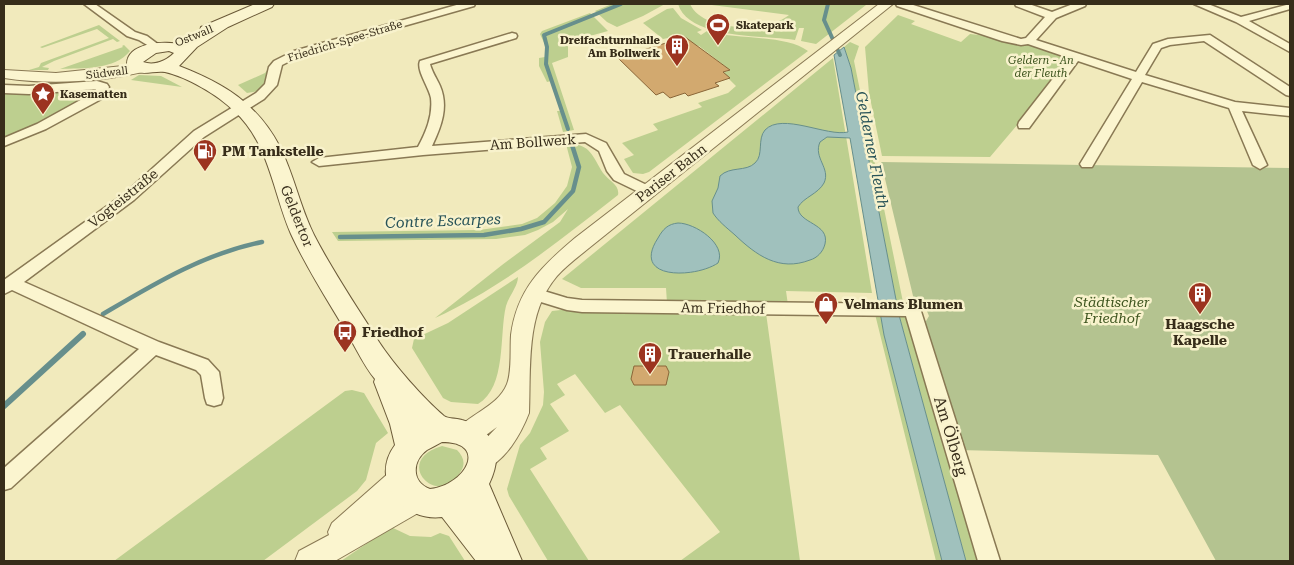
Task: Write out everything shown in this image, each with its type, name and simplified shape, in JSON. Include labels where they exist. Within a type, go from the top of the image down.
[{"type":"main road","name":"Ostwall","points":[[159,57],[267,4]]},
{"type":"main road","name":"Geldertor","points":[[159,57],[185,75],[202,79],[241,107],[258,127],[270,147],[302,233],[322,273],[380,367],[404,424],[410,448]]},
{"type":"main road","name":"Geldertor","points":[[380,367],[453,432]]},
{"type":"main road","points":[[478,471],[462,494],[448,501],[425,503],[408,489],[400,468],[403,458],[418,440],[453,432],[478,444],[478,471],[506,561]]},
{"type":"main road","points":[[448,501],[496,561]]},
{"type":"street","points":[[89,4],[131,34],[134,43],[159,57]]},
{"type":"street","name":"Friedrich-Spee-Straße","points":[[241,107],[268,89],[273,81],[276,67],[290,56],[470,4]]},
{"type":"street","name":"Pariser Bahn","points":[[478,471],[514,424],[517,413],[522,334],[525,317],[534,294],[544,278],[560,262],[887,4]]},
{"type":"street","points":[[901,4],[1006,39],[1021,42],[1029,41],[1137,77],[1234,106],[1290,112]]},
{"type":"street","points":[[1020,4],[1052,16]]},
{"type":"street","points":[[1029,41],[1052,16],[1081,4]]},
{"type":"street","points":[[1199,4],[1240,20],[1288,46]]},
{"type":"street","points":[[1240,20],[1290,6]]},
{"type":"street","points":[[424,150],[438,120],[434,88],[427,75],[424,63],[512,36]]},
{"type":"street","points":[[1086,164],[1157,46],[1168,42],[1206,37],[1290,92]]},
{"type":"street","points":[[1024,125],[1075,56]]},
{"type":"street","name":"Südwall","points":[[4,74],[25,77],[103,75],[159,57]]},
{"type":"street","points":[[4,89],[35,90],[97,85],[103,87],[100,94],[66,114],[40,128],[4,142]]},
{"type":"street","points":[[1234,106],[1260,165]]},
{"type":"street","name":"Vogteistraße","points":[[7,286],[129,197],[199,134],[241,107]]},
{"type":"street","name":"Am Bollwerk","points":[[319,162],[424,150],[586,138],[595,141],[604,149],[615,171],[622,179],[648,192]]},
{"type":"street","points":[[7,286],[153,347],[202,365],[210,372],[214,398]]},
{"type":"street","name":"Am Friedhof","points":[[534,294],[566,304],[582,306],[909,310]]},
{"type":"street","name":"Am Ölberg","points":[[909,310],[989,561]]},
{"type":"street","points":[[4,481],[153,347]]},
{"type":"street","name":"Pariser Bahn","points":[[453,432],[499,412],[514,395],[518,383]]},
{"type":"street","points":[[310,561],[408,489]]},
{"type":"green space","points":[[612,4],[665,4],[617,27],[607,22],[595,11]]},
{"type":"green space","points":[[678,4],[690,4],[697,13],[708,20],[721,25],[736,27],[766,25],[779,21],[789,15],[704,4],[866,5],[816,44],[801,41],[804,28],[799,28],[795,40],[729,34],[712,30],[697,24],[685,16]]},
{"type":"green space","points":[[673,8],[681,18],[702,30],[697,32],[701,35],[707,31],[731,36],[773,40],[786,42],[808,51],[649,172],[643,174],[633,173],[624,159],[634,155],[622,143],[658,130],[653,124],[702,107],[698,103],[728,93],[736,86],[723,73],[730,70],[699,46],[672,41],[668,38],[663,39],[643,23],[667,9]]},
{"type":"green space","points":[[590,13],[608,31],[568,42],[568,57],[552,63],[574,130],[563,132],[557,111],[561,111],[551,81],[547,82],[539,66],[539,58],[545,57],[546,47],[540,34],[542,31]]},
{"type":"green space","name":"Geldern - An der Fleuth","points":[[898,15],[915,21],[911,24],[961,42],[970,34],[1029,41],[1075,57],[990,157],[882,156],[869,93],[865,47]]},
{"type":"green space","points":[[99,25],[120,41],[117,42],[113,39],[42,67],[49,68],[48,70],[29,70],[39,67],[41,63],[109,38],[97,29],[42,48],[40,47]]},
{"type":"green space","points":[[850,42],[859,46],[854,61],[904,307],[897,306],[851,68],[844,47]]},
{"type":"green space","points":[[124,45],[130,51],[116,62],[98,67],[60,69],[123,47]]},
{"type":"green space","points":[[833,58],[872,293],[786,291],[788,305],[667,303],[666,288],[581,288],[562,279]]},
{"type":"green space","points":[[269,68],[268,81],[260,91],[247,93],[238,85],[265,73]]},
{"type":"green space","points":[[139,75],[161,76],[182,87],[131,80]]},
{"type":"green space","points":[[93,88],[93,91],[86,100],[4,140],[4,92]]},
{"type":"green space","points":[[566,144],[574,144],[586,148],[603,173],[616,186],[618,195],[530,262],[484,292],[435,318],[560,222],[568,209],[553,222],[538,230],[525,235],[496,239],[338,241],[332,232],[479,230],[522,224],[537,218],[555,203],[567,186],[572,167]]},
{"type":"green space","name":"Städtischer Friedhof","points":[[881,162],[1290,168],[1290,561],[1216,561],[1158,455],[959,450],[921,322],[926,321],[929,316],[924,304],[914,300]]},
{"type":"green space","points":[[518,277],[517,284],[506,306],[498,373],[494,385],[487,396],[478,404],[451,402],[443,398],[412,348],[414,339],[448,323]]},
{"type":"green space","points":[[552,311],[766,313],[800,561],[680,561],[720,532],[620,405],[605,413],[575,374],[557,384],[565,395],[550,404],[569,431],[540,448],[547,459],[530,469],[589,561],[548,561],[509,496],[507,489],[520,445],[530,433],[543,405],[544,392],[540,342],[545,322]]},
{"type":"green space","points":[[875,314],[881,314],[884,335],[942,561],[936,561]]},
{"type":"green space","points":[[899,315],[906,315],[977,561],[966,561]]},
{"type":"green space","points":[[352,390],[364,393],[388,433],[376,443],[366,480],[357,491],[263,561],[114,561],[345,391]]},
{"type":"green space","points":[[442,446],[457,450],[464,462],[463,468],[452,482],[442,486],[432,485],[424,479],[420,471],[420,462],[427,453]]},
{"type":"green space","points":[[391,527],[410,536],[431,537],[440,533],[449,536],[465,561],[341,561]]},
{"type":"water","points":[[844,47],[851,68],[899,315],[966,561],[942,561],[884,335],[850,138],[827,137],[820,142],[818,148],[826,178],[821,187],[798,207],[799,213],[819,228],[825,237],[823,250],[815,258],[788,264],[769,260],[751,249],[720,222],[713,213],[712,201],[718,188],[720,176],[728,171],[751,166],[755,163],[759,156],[761,138],[765,130],[773,125],[782,123],[793,124],[839,133],[848,132],[834,55]]},
{"type":"water","points":[[678,223],[693,227],[714,242],[720,256],[718,263],[708,268],[682,273],[659,269],[652,262],[652,252],[658,238],[671,224]]},
{"type":"building","name":"Dreifachturnhalle Am Bollwerk","points":[[685,37],[730,70],[723,72],[730,78],[715,83],[719,86],[688,96],[685,93],[670,98],[663,92],[656,95],[618,58]]},
{"type":"building","name":"Trauerhalle","points":[[634,366],[666,366],[669,372],[666,385],[634,385],[631,379]]},
{"type":"waterway","name":"Contre Escarpes","points":[[568,129],[546,64],[547,47],[544,35],[621,4]]},
{"type":"waterway","name":"Gelderner Fleuth","points":[[828,4],[824,20],[840,55]]},
{"type":"waterway","name":"Contre Escarpes","points":[[340,237],[484,235],[521,229],[544,222],[573,191],[579,167],[572,145]]},
{"type":"waterway","name":"Contre Escarpes","points":[[103,314],[160,281],[199,262],[240,247],[262,242]]},
{"type":"waterway","name":"Contre Escarpes","points":[[4,406],[83,334]]},
{"type":"place","name":"Skatepark","points":[[718,46]]},
{"type":"place","name":"Dreifachturnhalle Am Bollwerk","points":[[677,67]]},
{"type":"place","name":"Kasematten","points":[[43,115]]},
{"type":"place","name":"PM Tankstelle","points":[[205,172]]},
{"type":"place","name":"Haagsche Kapelle","points":[[1200,315]]},
{"type":"place","name":"Velmans Blumen","points":[[826,325]]},
{"type":"place","name":"Friedhof","points":[[345,353]]},
{"type":"place","name":"Trauerhalle","points":[[650,375]]}]
